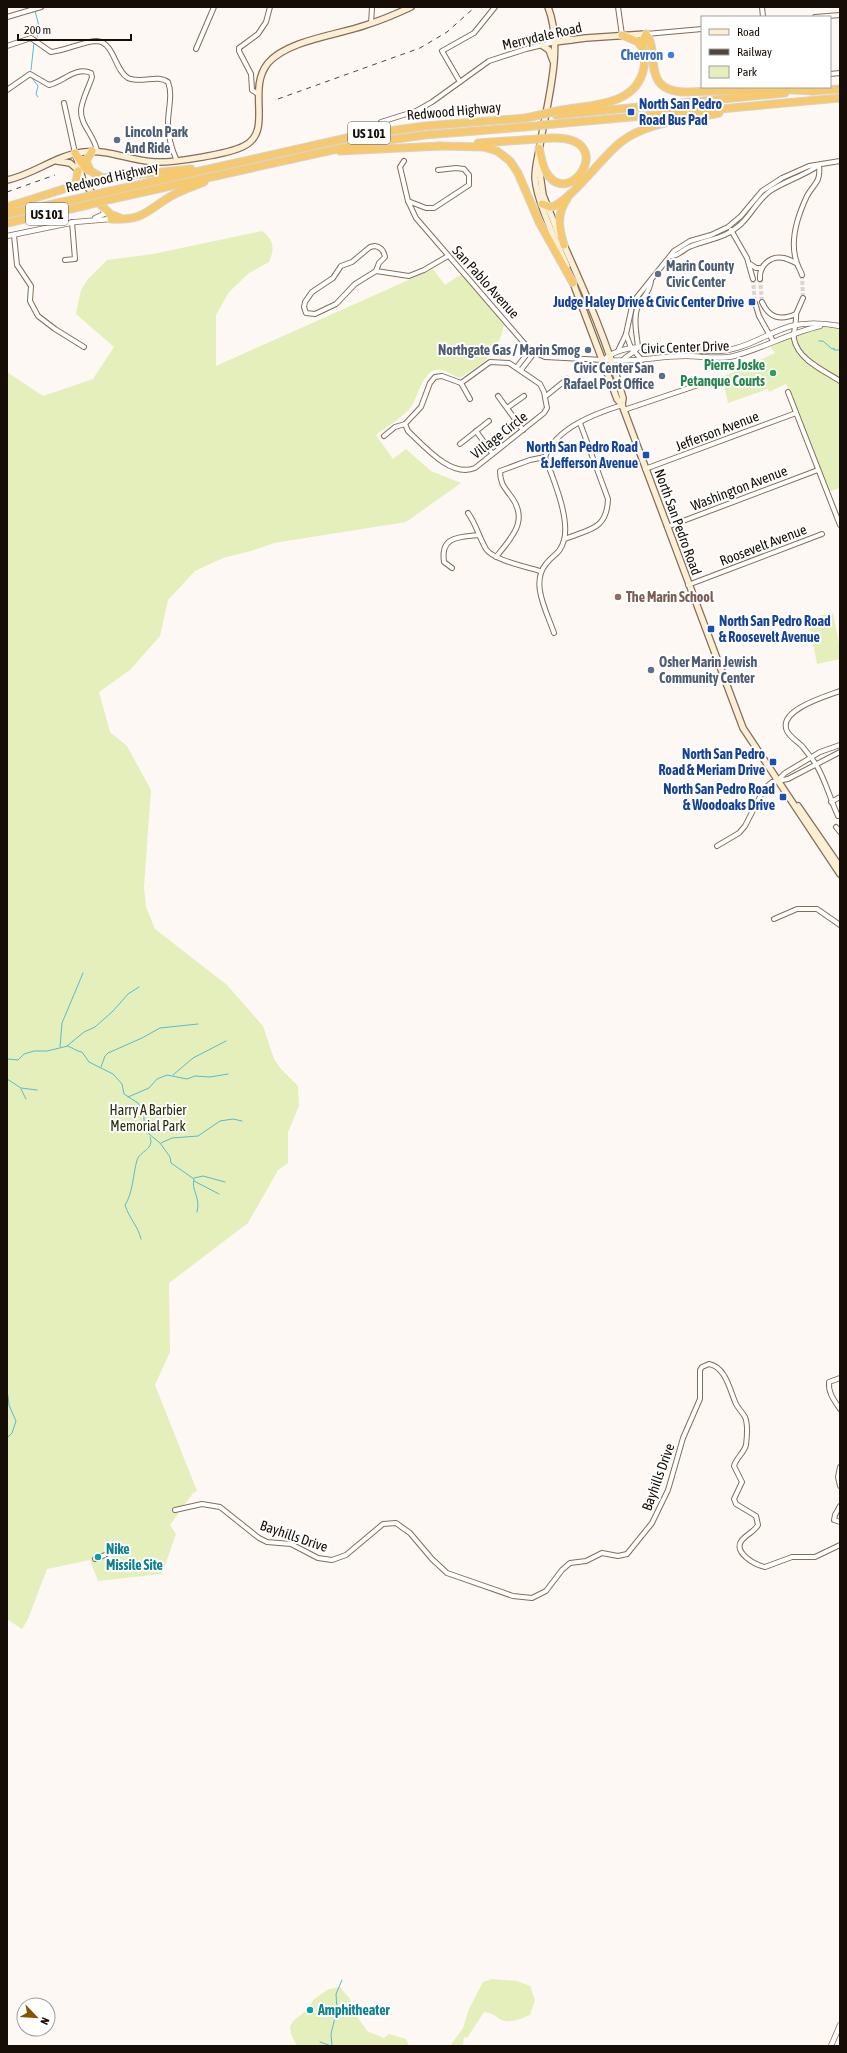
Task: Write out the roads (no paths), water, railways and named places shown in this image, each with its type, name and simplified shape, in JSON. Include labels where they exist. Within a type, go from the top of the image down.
[{"type":"highway","points":[[556,113],[608,102],[624,97],[638,82],[644,67],[642,40],[646,34],[650,39],[652,66],[656,76],[663,85],[673,90],[681,92],[772,89],[815,91]]},
{"type":"highway","points":[[622,35],[639,43],[644,56]]},
{"type":"highway","points":[[556,113],[840,89]]},
{"type":"highway","name":"Redwood Highway","points":[[7,223],[327,150],[408,136],[525,127],[840,98]]},
{"type":"highway","points":[[564,244],[559,225],[560,212],[566,200],[615,147],[640,130],[751,106]]},
{"type":"highway","name":"Redwood Highway","points":[[7,214],[376,132],[425,126],[526,118],[556,113]]},
{"type":"highway","points":[[327,150],[358,151],[552,138],[572,140],[583,149],[586,158],[586,165],[578,178],[564,183],[551,178],[544,168],[539,148]]},
{"type":"highway","points":[[438,146],[484,147],[497,151],[510,161],[518,173],[539,222],[573,283]]},
{"type":"highway","points":[[92,173],[86,162],[88,156],[95,151]]},
{"type":"highway","points":[[75,153],[84,167],[100,177],[111,178],[215,167]]},
{"type":"highway","points":[[7,207],[72,186],[76,182],[78,171]]},
{"type":"highway","points":[[111,219],[125,219],[143,216],[176,194],[223,174]]},
{"type":"highway","points":[[545,205],[557,205],[584,180]]},
{"type":"highway","points":[[102,206],[110,214],[125,219]]},
{"type":"main road","points":[[7,180],[75,153],[95,151],[115,153],[155,162],[177,161],[235,149],[246,145],[253,139],[258,129],[260,120],[258,94],[264,72],[268,64],[280,54],[303,43],[371,24],[411,7]]},
{"type":"main road","name":"North San Pedro Road","points":[[548,7],[554,30],[555,42],[554,63],[539,148],[540,182],[545,205],[573,283],[604,360],[617,399],[623,408],[688,585],[743,728],[788,795],[793,805],[838,863],[840,874]]},
{"type":"main road","points":[[554,30],[572,40]]},
{"type":"main road","name":"Merrydale Road","points":[[555,42],[646,34]]},
{"type":"main road","points":[[543,46],[549,50],[554,63]]},
{"type":"main road","points":[[75,153],[78,171],[85,185],[102,206]]},
{"type":"main road","points":[[54,161],[70,163],[78,171]]},
{"type":"main road","name":"North San Pedro Road","points":[[545,205],[592,306],[610,353],[622,398],[623,408]]},
{"type":"street","points":[[7,17],[41,7]]},
{"type":"street","points":[[196,49],[214,7]]},
{"type":"street","points":[[258,94],[252,90],[251,74],[239,51],[239,48],[258,34],[266,22],[270,7]]},
{"type":"street","points":[[371,24],[372,7]]},
{"type":"street","points":[[460,82],[442,50],[474,33],[495,7]]},
{"type":"street","points":[[618,7],[622,35]]},
{"type":"street","points":[[828,16],[840,15]]},
{"type":"street","name":"Merrydale Road","points":[[646,34],[701,29]]},
{"type":"street","points":[[7,46],[31,38],[51,52],[97,41],[105,45],[122,72],[128,78],[135,80],[164,79],[168,82],[170,92],[168,123],[169,142],[177,161]]},
{"type":"street","name":"Merrydale Road","points":[[381,122],[416,111],[432,102],[489,61],[555,42]]},
{"type":"street","points":[[7,90],[30,74],[49,85],[78,72],[86,71],[91,73],[92,77],[81,112],[85,125],[94,140],[95,151]]},
{"type":"street","points":[[64,103],[75,153]]},
{"type":"street","name":"San Pablo Avenue","points":[[404,161],[400,167],[408,201],[419,223],[532,351]]},
{"type":"street","points":[[618,351],[626,334],[633,302],[645,285],[651,281],[671,256],[672,252],[684,244],[711,235],[728,227],[741,216],[755,197],[764,189],[787,175],[809,166],[840,161]]},
{"type":"street","points":[[671,256],[675,256],[689,247],[713,240],[731,231],[743,222],[759,201],[773,189],[818,165]]},
{"type":"street","points":[[802,275],[796,263],[794,241],[799,216],[808,195],[819,178],[818,165]]},
{"type":"street","points":[[408,201],[426,208],[434,208],[469,185],[469,176],[464,169],[456,168],[438,170]]},
{"type":"street","points":[[755,197],[759,201]]},
{"type":"street","points":[[91,220],[103,215],[104,211],[102,206]]},
{"type":"street","points":[[7,236],[72,222],[111,219]]},
{"type":"street","points":[[65,260],[75,260],[72,222]]},
{"type":"street","points":[[728,227],[750,264],[753,279]]},
{"type":"street","points":[[14,235],[18,265],[31,286],[30,301],[38,316],[55,329],[84,347]]},
{"type":"street","points":[[376,271],[378,263],[385,256],[379,247],[370,246],[352,262],[341,266],[333,278],[308,297],[304,307],[306,313],[314,314],[336,304],[355,284],[376,271],[409,276],[424,270],[448,256]]},
{"type":"street","points":[[760,279],[762,268],[767,261],[778,257],[786,258],[796,263]]},
{"type":"street","points":[[750,264],[756,268],[762,268]]},
{"type":"street","points":[[638,347],[636,314],[639,305],[650,288],[651,281]]},
{"type":"street","points":[[803,298],[796,314],[794,339],[803,356],[840,381]]},
{"type":"street","points":[[762,302],[766,311],[777,318],[788,317],[796,314]]},
{"type":"street","points":[[755,303],[759,316],[773,341]]},
{"type":"street","name":"Civic Center Drive","points":[[610,353],[649,346],[668,349],[722,351],[738,348],[796,325],[826,324],[840,326]]},
{"type":"street","name":"Civic Center Drive","points":[[604,360],[642,360],[683,356],[714,358],[731,357],[795,332],[826,324]]},
{"type":"street","points":[[626,334],[632,350],[642,360]]},
{"type":"street","points":[[623,360],[632,350]]},
{"type":"street","points":[[519,368],[532,351],[547,357],[604,360],[610,353]]},
{"type":"street","points":[[462,383],[490,362],[509,363],[519,368],[540,384],[546,396],[567,379]]},
{"type":"street","points":[[384,436],[396,427],[405,424],[421,407],[430,383],[435,377],[442,376],[462,383],[470,399]]},
{"type":"street","points":[[554,633],[539,589],[540,571],[547,562],[558,554],[565,539],[564,513],[558,491],[545,457],[549,446],[556,438],[580,423],[609,409],[623,408],[698,385]]},
{"type":"street","points":[[788,392],[840,525]]},
{"type":"street","points":[[498,396],[523,430]]},
{"type":"street","points":[[507,408],[524,396]]},
{"type":"street","name":"Village Circle","points":[[405,424],[408,431],[440,461],[463,471],[475,468],[492,453],[523,430],[547,408],[546,396]]},
{"type":"street","name":"Jefferson Avenue","points":[[646,469],[796,413]]},
{"type":"street","points":[[460,444],[489,421]]},
{"type":"street","points":[[565,539],[596,527],[602,523],[607,512],[608,499],[580,423]]},
{"type":"street","points":[[476,431],[492,453]]},
{"type":"street","points":[[496,557],[516,531],[520,515],[515,502],[500,482],[500,471],[530,460],[545,457]]},
{"type":"street","name":"Washington Avenue","points":[[667,527],[818,470]]},
{"type":"street","points":[[468,513],[474,520],[487,551],[496,557],[540,571]]},
{"type":"street","points":[[452,568],[444,562],[442,551],[444,546],[454,538],[479,534]]},
{"type":"street","name":"Roosevelt Avenue","points":[[688,585],[822,534]]},
{"type":"street","points":[[838,816],[815,763],[786,730],[786,722],[790,715],[802,706],[840,691]]},
{"type":"street","points":[[778,780],[785,773],[810,758],[840,745]]},
{"type":"street","points":[[717,846],[739,832],[744,826],[764,789],[772,782],[788,779],[815,763],[840,752]]},
{"type":"street","points":[[831,802],[840,797]]},
{"type":"street","points":[[836,827],[840,832]]},
{"type":"street","points":[[774,919],[797,909],[817,909],[840,926]]},
{"type":"street","name":"Bayhills Drive","points":[[175,1510],[202,1504],[220,1507],[259,1538],[267,1542],[291,1544],[318,1558],[332,1560],[346,1555],[383,1524],[390,1522],[396,1523],[410,1533],[431,1559],[447,1573],[513,1596],[528,1599],[536,1597],[546,1591],[562,1570],[570,1563],[586,1561],[602,1553],[618,1556],[627,1554],[652,1523],[668,1490],[683,1438],[700,1399],[700,1370],[702,1367],[709,1364],[718,1369],[730,1385],[736,1404],[745,1417],[746,1445],[735,1461],[734,1466],[742,1482],[734,1499],[736,1504],[756,1516],[758,1524],[755,1530],[741,1542],[740,1546],[743,1555],[760,1566],[765,1567],[792,1557],[815,1557],[840,1545]]},
{"type":"street","points":[[840,1378],[829,1382],[828,1386],[832,1398],[840,1409]]},
{"type":"street","points":[[840,1467],[838,1477],[840,1486]]},
{"type":"street","points":[[840,1506],[834,1520],[840,1522]]},
{"type":"street","points":[[95,1559],[105,1555]]},
{"type":"street","points":[[831,2046],[840,2024]]},
{"type":"waterway","points":[[35,11],[40,30],[37,37]]},
{"type":"waterway","points":[[31,70],[34,43]]},
{"type":"waterway","points":[[32,78],[38,86],[36,94],[38,97]]},
{"type":"waterway","points":[[819,341],[823,341],[832,349],[834,348],[834,350],[840,350]]},
{"type":"waterway","points":[[60,1047],[62,1023],[83,973]]},
{"type":"waterway","points":[[67,1046],[84,1032],[95,1027],[113,1011],[128,994],[139,987]]},
{"type":"waterway","points":[[101,1067],[105,1056],[108,1053],[142,1038],[160,1028],[198,1024]]},
{"type":"waterway","points":[[173,1075],[193,1058],[226,1041]]},
{"type":"waterway","points":[[7,1059],[18,1060],[24,1054],[34,1051],[47,1051],[68,1046],[82,1052],[89,1062],[113,1074],[122,1084],[124,1094],[138,1103],[144,1112],[144,1122],[149,1134],[160,1143],[170,1157],[171,1163],[194,1179],[193,1183],[198,1202],[197,1212]]},
{"type":"waterway","points":[[128,1097],[149,1088],[157,1079],[167,1075],[187,1079],[195,1076],[210,1077],[228,1074]]},
{"type":"waterway","points":[[7,1079],[21,1088],[37,1090]]},
{"type":"waterway","points":[[21,1089],[26,1099]]},
{"type":"waterway","points":[[161,1143],[172,1138],[198,1136],[220,1121],[233,1119],[242,1121]]},
{"type":"waterway","points":[[141,1239],[125,1205],[131,1189],[137,1160],[149,1147],[151,1141],[150,1137]]},
{"type":"waterway","points":[[194,1178],[203,1176],[225,1182]]},
{"type":"waterway","points":[[194,1181],[219,1194]]},
{"type":"waterway","points":[[7,1389],[9,1405],[16,1421],[12,1433],[7,1438]]},
{"type":"waterway","points":[[332,2046],[331,2034],[337,2009],[336,1994],[342,1980]]},
{"type":"waterway","points":[[320,2042],[331,2046]]},
{"type":"tunnel","points":[[802,275],[803,298]]},
{"type":"tunnel","points":[[753,279],[755,303]]},
{"type":"tunnel","points":[[760,279],[762,302]]},
{"type":"railway","points":[[278,99],[420,48],[447,32],[475,7]]},
{"type":"railway","points":[[7,192],[55,175]]},
{"type":"place","name":"Chevron","points":[[671,55]]},
{"type":"place","name":"North San Pedro Road Bus Pad","points":[[631,112]]},
{"type":"place","name":"Lincoln Park And Ride","points":[[117,140]]},
{"type":"place","name":"Marin County Civic Center","points":[[658,274]]},
{"type":"place","name":"Judge Haley Drive & Civic Center Drive","points":[[752,302]]},
{"type":"place","name":"Northgate Gas / Marin Smog","points":[[588,350]]},
{"type":"place","name":"Pierre Joske Petanque Courts","points":[[773,373]]},
{"type":"place","name":"Civic Center San Rafael Post Office","points":[[662,376]]},
{"type":"place","name":"North San Pedro Road & Jefferson Avenue","points":[[646,455]]},
{"type":"place","name":"The Marin School","points":[[618,597]]},
{"type":"place","name":"North San Pedro Road & Roosevelt Avenue","points":[[711,629]]},
{"type":"place","name":"Osher Marin Jewish Community Center","points":[[651,670]]},
{"type":"place","name":"North San Pedro Road & Meriam Drive","points":[[773,762]]},
{"type":"place","name":"North San Pedro Road & Woodoaks Drive","points":[[783,797]]},
{"type":"place","name":"Nike Missile Site","points":[[98,1557]]},
{"type":"place","name":"Amphitheater","points":[[310,2010]]},
{"type":"park label","name":"Harry A Barbier Memorial Park","points":[[148,1118]]}]
